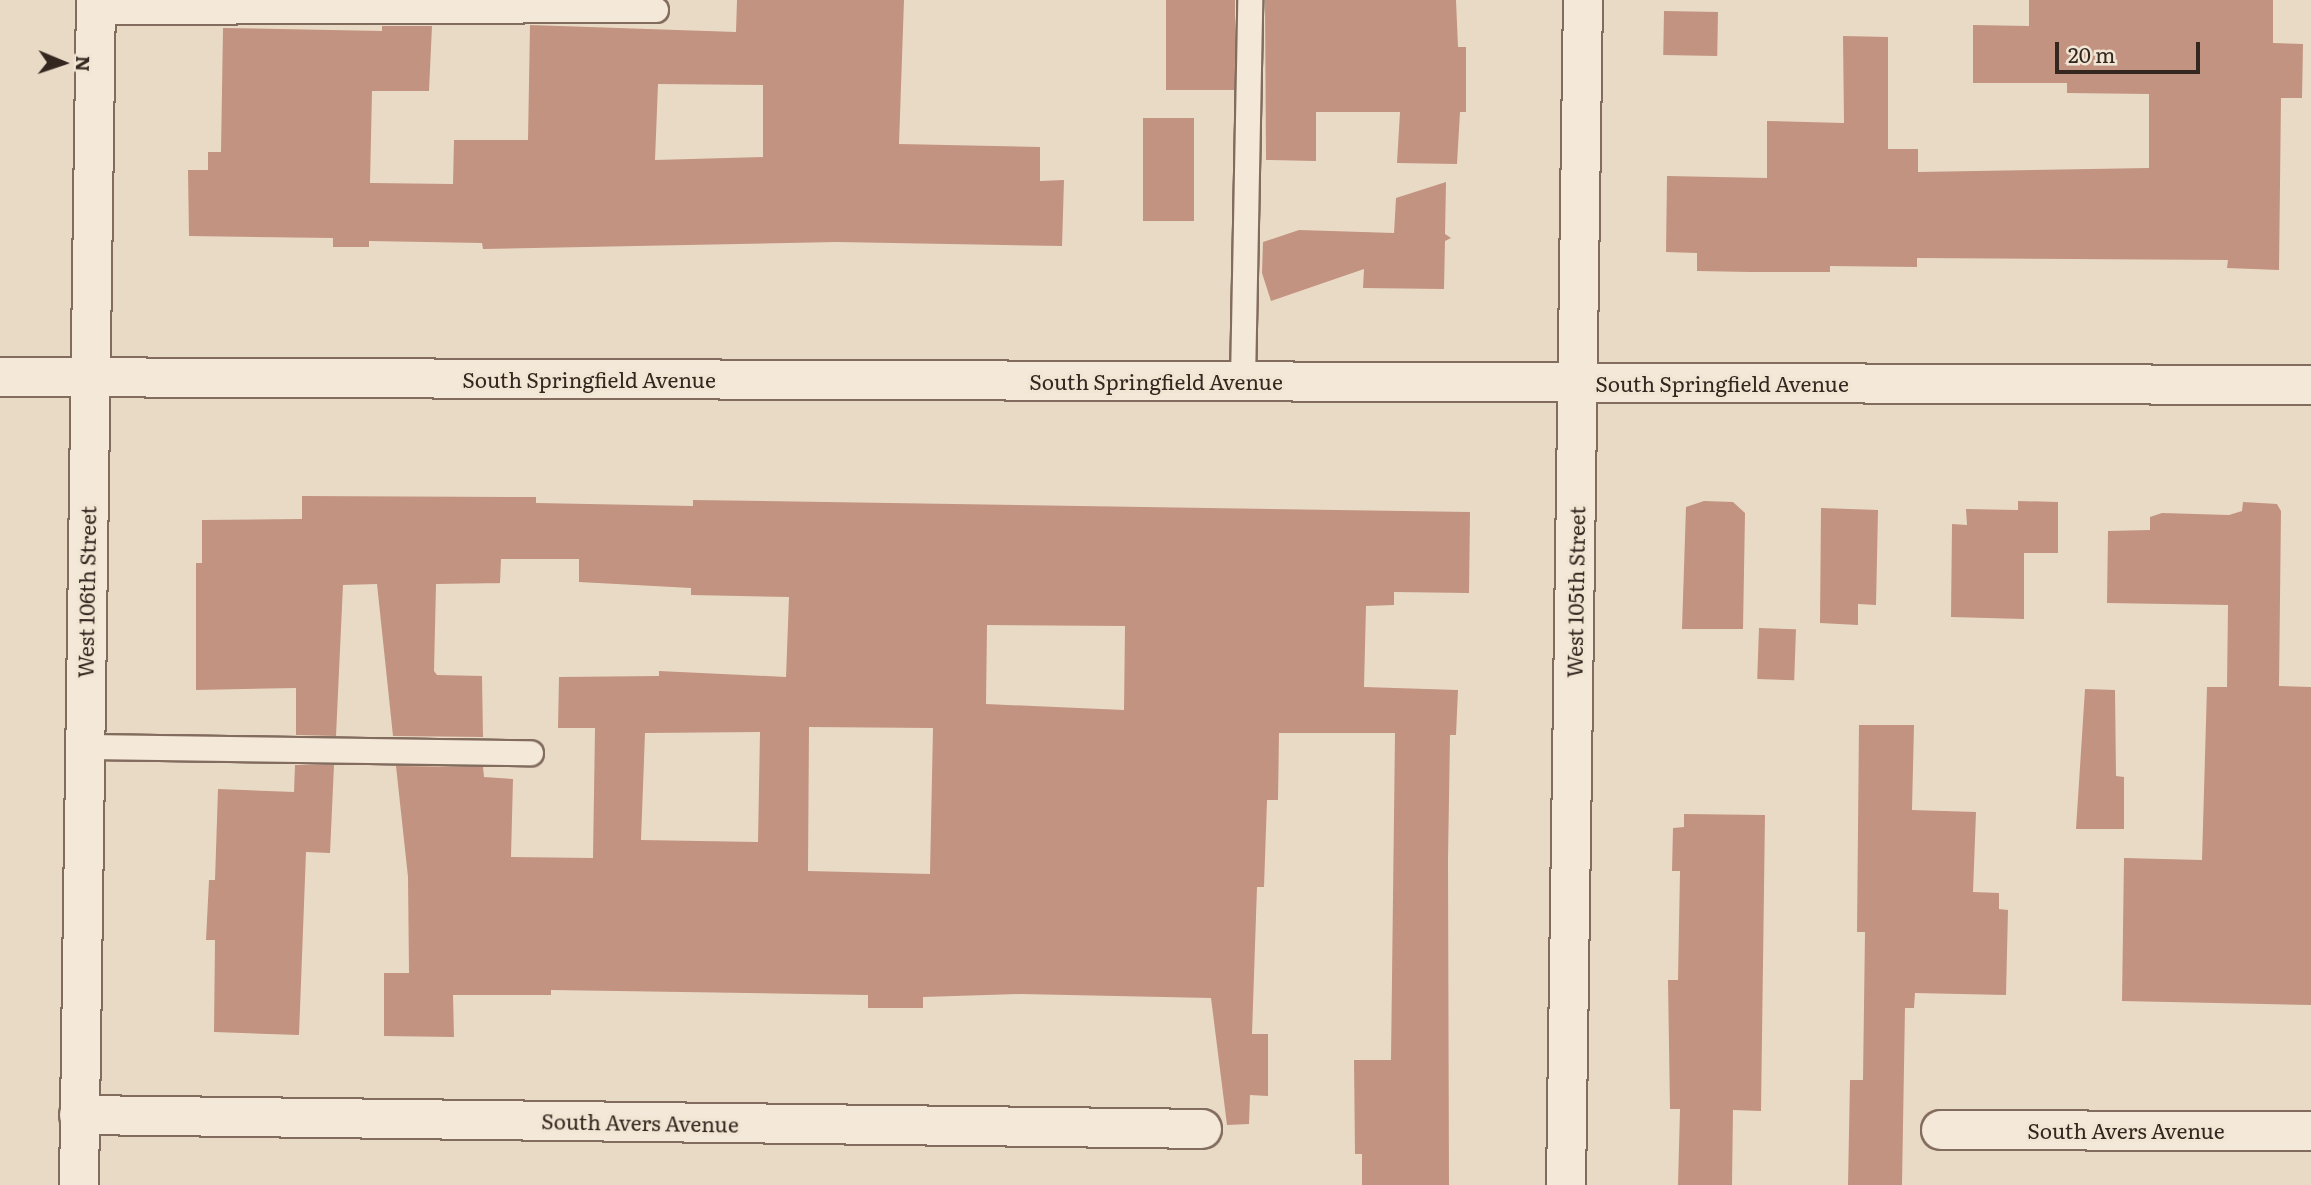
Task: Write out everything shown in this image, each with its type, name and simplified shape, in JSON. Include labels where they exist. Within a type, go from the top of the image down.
[{"type":"street","name":"West 105th Street","points":[[1566,1185],[1583,0]]},
{"type":"street","name":"West 106th Street","points":[[79,1185],[88,377],[96,6]]},
{"type":"street","name":"South Springfield Avenue","points":[[0,377],[2311,385]]},
{"type":"street","name":"South Avers Avenue","points":[[79,1115],[1202,1129]]},
{"type":"street","name":"South Avers Avenue","points":[[1941,1130],[2311,1131]]},
{"type":"lane","points":[[1243,381],[1250,0]]},
{"type":"lane","points":[[96,6],[656,10]]},
{"type":"lane","points":[[84,747],[531,753]]},
{"type":"building","points":[[737,0],[904,0],[899,144],[1040,147],[1040,181],[1064,180],[1062,246],[837,242],[483,249],[482,243],[369,241],[369,247],[333,247],[333,238],[189,236],[188,170],[208,170],[208,152],[221,152],[223,28],[382,31],[382,26],[432,26],[429,91],[372,91],[370,183],[453,184],[454,140],[528,140],[530,25],[736,32]],"holes":[[[658,84],[763,85],[763,157],[655,160]]]},
{"type":"building","points":[[1166,0],[1235,0],[1235,90],[1166,90]]},
{"type":"building","points":[[1265,0],[1456,0],[1458,47],[1466,47],[1466,112],[1460,112],[1457,164],[1397,163],[1400,112],[1316,112],[1316,161],[1266,160]]},
{"type":"building","points":[[2029,0],[2273,0],[2273,43],[2303,44],[2302,98],[2281,98],[2279,270],[2227,268],[2228,260],[1917,258],[1917,267],[1830,266],[1830,272],[1697,271],[1697,253],[1666,252],[1667,176],[1767,178],[1767,121],[1844,123],[1843,36],[1888,37],[1888,149],[1918,149],[1918,172],[2149,168],[2149,94],[2067,93],[2067,83],[1973,83],[1973,25],[2029,26]]},
{"type":"building","points":[[1664,11],[1718,12],[1717,56],[1663,55]]},
{"type":"building","points":[[1143,118],[1194,118],[1194,221],[1143,221]]},
{"type":"building","points":[[1446,182],[1445,234],[1451,238],[1445,241],[1444,289],[1363,288],[1364,269],[1271,301],[1262,273],[1263,242],[1299,230],[1394,233],[1396,198]]},
{"type":"building","points":[[302,496],[536,497],[536,503],[693,506],[693,500],[1470,512],[1469,593],[1394,592],[1394,605],[1366,606],[1364,687],[1458,690],[1456,735],[1450,735],[1449,1185],[1362,1185],[1362,1154],[1355,1154],[1354,1060],[1391,1060],[1395,733],[1279,733],[1278,800],[1267,800],[1264,887],[1257,887],[1252,1034],[1268,1034],[1268,1096],[1250,1095],[1249,1124],[1227,1125],[1211,998],[1021,994],[923,997],[923,1008],[868,1008],[868,995],[551,990],[551,995],[453,995],[454,1037],[384,1036],[384,973],[409,973],[408,877],[396,766],[483,767],[484,777],[513,779],[511,857],[593,858],[595,728],[558,728],[559,677],[659,676],[659,671],[786,677],[789,597],[691,595],[691,588],[579,582],[579,559],[501,559],[500,583],[436,584],[434,671],[437,675],[482,676],[483,737],[393,736],[377,584],[343,585],[336,736],[296,735],[296,688],[196,690],[196,563],[202,563],[202,520],[302,519]],"holes":[[[987,625],[1125,626],[1124,710],[986,704]],[[809,727],[933,728],[930,874],[808,871]],[[760,732],[758,842],[641,840],[645,733]]]},
{"type":"building","points":[[1704,501],[1733,502],[1745,513],[1743,629],[1682,629],[1686,507]]},
{"type":"building","points":[[2018,501],[2058,502],[2058,553],[2024,553],[2024,619],[1951,617],[1952,524],[1967,525],[1966,509],[2018,510]]},
{"type":"building","points":[[2243,502],[2277,504],[2281,511],[2279,686],[2311,687],[2311,1005],[2122,1001],[2124,858],[2202,860],[2207,687],[2227,687],[2228,605],[2107,603],[2108,531],[2150,530],[2150,517],[2162,513],[2229,515],[2242,511]]},
{"type":"building","points":[[1821,508],[1878,510],[1876,605],[1858,604],[1858,625],[1820,623]]},
{"type":"building","points":[[1759,628],[1796,629],[1794,680],[1757,679]]},
{"type":"building","points":[[2085,689],[2115,690],[2116,776],[2124,777],[2124,829],[2076,829]]},
{"type":"building","points":[[1859,725],[1914,725],[1912,810],[1976,812],[1973,892],[1999,893],[1999,909],[2008,910],[2006,995],[1915,993],[1914,1008],[1905,1008],[1902,1185],[1848,1185],[1850,1080],[1863,1080],[1865,932],[1857,932]]},
{"type":"building","points":[[295,765],[334,765],[330,853],[306,852],[299,1035],[214,1032],[215,940],[206,940],[209,880],[215,880],[218,789],[294,792]]},
{"type":"building","points":[[1684,814],[1765,815],[1761,1111],[1733,1110],[1732,1185],[1678,1185],[1680,1109],[1670,1109],[1668,980],[1678,980],[1680,871],[1672,871],[1673,828],[1684,827]]}]
